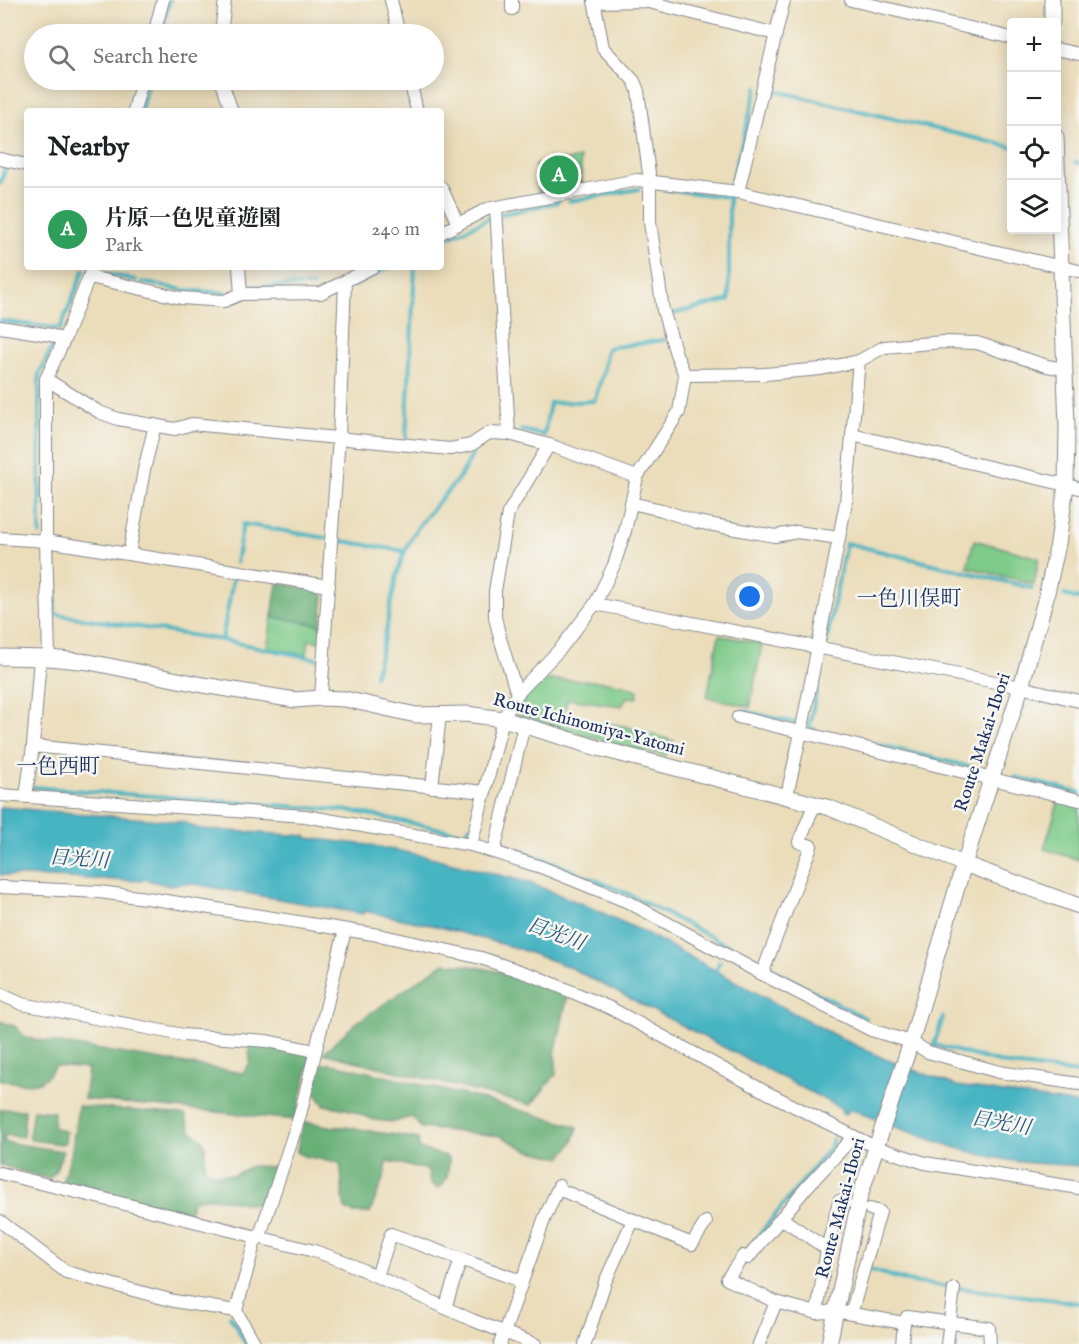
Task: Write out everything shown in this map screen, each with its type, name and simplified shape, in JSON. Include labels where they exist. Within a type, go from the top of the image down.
[{"type":"main road","points":[[1052,0],[1052,18]]},
{"type":"main road","name":"Route Makai-Ibori","points":[[829,1344],[860,1196],[910,1044],[964,864],[1021,687],[1046,597],[1072,487],[1058,180]]},
{"type":"main road","name":"Route Ichinomiya-Yatomi","points":[[0,657],[89,662],[203,685],[295,700],[345,699],[416,715],[466,714],[503,718],[598,748],[815,803],[964,864],[1079,906]]},
{"type":"street","points":[[157,24],[163,0]]},
{"type":"street","points":[[222,24],[225,0]]},
{"type":"street","points":[[391,0],[397,24]]},
{"type":"street","points":[[738,192],[784,0]]},
{"type":"street","points":[[851,0],[1007,37]]},
{"type":"street","points":[[471,845],[503,718],[517,694],[561,648],[595,604],[614,565],[625,531],[637,477],[679,412],[685,375],[663,310],[650,222],[650,181],[638,91],[634,81],[603,48],[594,1],[645,1],[776,34]]},
{"type":"street","points":[[1061,50],[1079,54]]},
{"type":"street","points":[[135,108],[139,90]]},
{"type":"street","points":[[225,90],[231,108]]},
{"type":"street","points":[[412,90],[416,108]]},
{"type":"street","points":[[0,159],[24,164]]},
{"type":"street","points":[[444,231],[487,209],[637,180],[738,192],[1079,271]]},
{"type":"street","points":[[444,194],[458,224]]},
{"type":"street","points":[[496,207],[509,434]]},
{"type":"street","points":[[239,270],[241,294]]},
{"type":"street","points":[[26,796],[44,658],[46,379],[91,272],[182,298],[224,301],[241,294],[321,294],[368,270]]},
{"type":"street","points":[[321,698],[339,438],[345,281]]},
{"type":"street","points":[[0,327],[51,335],[64,340]]},
{"type":"street","points":[[685,375],[765,374],[820,369],[859,361],[884,347],[943,342],[977,343],[1047,366],[1066,369]]},
{"type":"street","points":[[787,795],[846,502],[859,361]]},
{"type":"street","points":[[46,379],[99,412],[118,419],[175,429],[192,424],[450,449],[471,446],[489,433],[509,434],[549,445],[637,477]]},
{"type":"street","points":[[129,554],[144,470],[155,425]]},
{"type":"street","points":[[852,435],[1072,487]]},
{"type":"street","points":[[517,694],[495,617],[495,591],[508,513],[549,445]]},
{"type":"street","points":[[631,503],[662,510],[697,522],[775,536],[797,532],[839,538]]},
{"type":"street","points":[[0,538],[46,540],[329,586]]},
{"type":"street","points":[[595,604],[1021,687],[1079,701]]},
{"type":"street","points":[[432,787],[440,715]]},
{"type":"street","points":[[738,717],[1079,800]]},
{"type":"street","points":[[494,852],[524,725]]},
{"type":"street","points":[[33,746],[485,792]]},
{"type":"street","points":[[0,795],[305,816],[471,845],[541,867],[627,902],[871,1030],[928,1052],[999,1072],[1079,1084]]},
{"type":"street","points":[[762,974],[811,846],[799,842],[815,803]]},
{"type":"street","points":[[0,887],[99,892],[379,935],[481,958],[537,977],[610,1008],[853,1137],[877,1142],[925,1163],[1079,1188]]},
{"type":"street","points":[[255,1344],[236,1311],[257,1237],[298,1124],[345,930]]},
{"type":"street","points":[[0,994],[22,1004],[183,1035],[267,1041],[315,1051]]},
{"type":"street","points":[[853,1137],[748,1257],[743,1256],[727,1279],[776,1302],[817,1313],[835,1311],[904,1323]]},
{"type":"street","points":[[0,1173],[314,1251],[376,1276],[502,1338],[535,1344]]},
{"type":"street","points":[[502,1338],[544,1217],[558,1188],[692,1244],[706,1222]]},
{"type":"street","points":[[817,1313],[827,1249],[839,1201],[845,1203]]},
{"type":"street","points":[[851,1314],[880,1212],[870,1209]]},
{"type":"street","points":[[781,1218],[827,1249]]},
{"type":"street","points":[[585,1344],[605,1282],[633,1220]]},
{"type":"street","points":[[0,1221],[66,1272],[174,1301],[236,1311]]},
{"type":"street","points":[[376,1276],[391,1234],[521,1281]]},
{"type":"street","points":[[444,1308],[462,1259]]},
{"type":"street","points":[[947,1344],[954,1289]]},
{"type":"street","points":[[759,1344],[776,1302]]},
{"type":"street","points":[[902,1344],[904,1323],[907,1317],[989,1328],[990,1344]]},
{"type":"green space","points":[[580,158],[582,184],[539,193],[535,165]]},
{"type":"green space","points":[[974,540],[1039,558],[1034,584],[967,567]]},
{"type":"green space","points":[[277,583],[317,590],[324,596],[321,625],[272,617]]},
{"type":"green space","points":[[272,617],[321,625],[320,642],[309,640],[307,655],[267,648]]},
{"type":"green space","points":[[719,635],[762,644],[750,707],[707,697]]},
{"type":"green space","points":[[546,680],[594,681],[630,687],[638,691],[637,698],[627,697],[622,706],[568,699],[563,716],[590,721],[590,725],[601,729],[605,723],[624,726],[674,741],[665,756],[632,749],[516,714],[522,696]]},
{"type":"green space","points":[[1059,800],[1079,805],[1079,860],[1044,849]]},
{"type":"green space","points":[[444,963],[506,973],[565,992],[567,999],[555,1054],[557,1073],[531,1105],[323,1053],[356,1023]]},
{"type":"green space","points":[[0,1021],[16,1027],[26,1038],[243,1073],[250,1063],[249,1043],[312,1053],[295,1120],[84,1099],[88,1069],[55,1066],[43,1080],[31,1084],[0,1080]]},
{"type":"green space","points":[[320,1064],[333,1064],[478,1098],[578,1127],[573,1142],[561,1158],[527,1150],[501,1136],[421,1128],[412,1117],[394,1122],[374,1120],[347,1109],[324,1105],[312,1088]]},
{"type":"green space","points":[[78,1106],[185,1115],[191,1131],[203,1140],[205,1169],[215,1174],[234,1175],[251,1166],[277,1167],[267,1205],[202,1198],[193,1200],[189,1213],[64,1184],[63,1178],[71,1156]]},
{"type":"green space","points":[[0,1109],[25,1110],[23,1137],[5,1135],[4,1142],[63,1151],[55,1172],[49,1179],[0,1165]]},
{"type":"green space","points":[[33,1110],[54,1112],[53,1127],[66,1132],[65,1142],[62,1144],[31,1140],[29,1136]]},
{"type":"green space","points":[[305,1122],[418,1139],[419,1149],[446,1156],[449,1161],[447,1177],[442,1186],[437,1188],[430,1183],[426,1169],[387,1161],[386,1171],[370,1213],[354,1213],[345,1209],[340,1163],[304,1156],[297,1152],[299,1136]]},
{"type":"water","name":"日光川","points":[[0,807],[184,822],[199,829],[306,836],[307,838],[369,845],[430,857],[530,883],[646,933],[838,1037],[885,1059],[957,1086],[1079,1104],[1079,1166],[1022,1162],[993,1157],[931,1140],[850,1109],[846,1115],[842,1114],[841,1108],[567,966],[516,948],[440,927],[364,911],[363,914],[188,883],[167,885],[143,879],[142,881],[0,875]]},
{"type":"waterway","points":[[164,24],[170,0]]},
{"type":"waterway","points":[[731,184],[757,87]]},
{"type":"waterway","points":[[768,89],[1007,146]]},
{"type":"waterway","points":[[142,108],[146,90]]},
{"type":"waterway","points":[[1075,162],[1079,163]]},
{"type":"waterway","points":[[0,184],[6,166]]},
{"type":"waterway","points":[[569,201],[639,189]]},
{"type":"waterway","points":[[668,190],[729,197],[729,300],[672,314]]},
{"type":"waterway","points":[[502,214],[558,202]]},
{"type":"waterway","points":[[444,240],[492,217]]},
{"type":"waterway","points":[[0,321],[60,329],[84,270]]},
{"type":"waterway","points":[[98,270],[98,272],[136,280]]},
{"type":"waterway","points":[[353,286],[384,270]]},
{"type":"waterway","points":[[406,438],[415,270]]},
{"type":"waterway","points":[[142,282],[157,285]]},
{"type":"waterway","points":[[304,285],[313,286]]},
{"type":"waterway","points":[[161,286],[225,293]]},
{"type":"waterway","points":[[247,287],[299,286]]},
{"type":"waterway","points":[[331,297],[340,292]]},
{"type":"waterway","points":[[521,430],[544,435],[550,403],[594,401],[603,374],[607,348],[664,340]]},
{"type":"waterway","points":[[40,534],[39,374],[54,344]]},
{"type":"waterway","points":[[375,675],[402,559],[419,526],[461,475],[473,452]]},
{"type":"waterway","points":[[236,563],[243,524],[326,538]]},
{"type":"waterway","points":[[336,540],[404,551]]},
{"type":"waterway","points":[[826,643],[846,543],[1032,588]]},
{"type":"waterway","points":[[54,549],[55,614],[222,640],[317,659]]},
{"type":"waterway","points":[[222,640],[233,579]]},
{"type":"waterway","points":[[1064,595],[1079,599]]},
{"type":"waterway","points":[[816,730],[809,727],[824,655]]},
{"type":"waterway","points":[[744,711],[796,723]]},
{"type":"waterway","points":[[846,737],[971,767]]},
{"type":"waterway","points":[[1015,777],[1079,793]]},
{"type":"waterway","points":[[32,787],[352,811],[466,834],[470,826]]},
{"type":"waterway","points":[[500,844],[555,863],[624,892],[760,962]]},
{"type":"waterway","points":[[714,974],[720,961]]},
{"type":"waterway","points":[[770,968],[865,1018]]},
{"type":"waterway","points":[[943,1017],[934,1045],[1010,1065],[1079,1073]]},
{"type":"waterway","points":[[747,1250],[831,1146],[833,1139]]},
{"type":"waterway","points":[[780,1228],[819,1251]]},
{"type":"waterway","points":[[868,1269],[911,1282],[1079,1303]]},
{"type":"waterway","points":[[230,1316],[246,1344]]},
{"type":"place","name":"片原一色児童遊園","points":[[559,175]]},
{"type":"district","name":"一色川俣町","points":[[909,598]]},
{"type":"district","name":"一色西町","points":[[58,766]]}]
